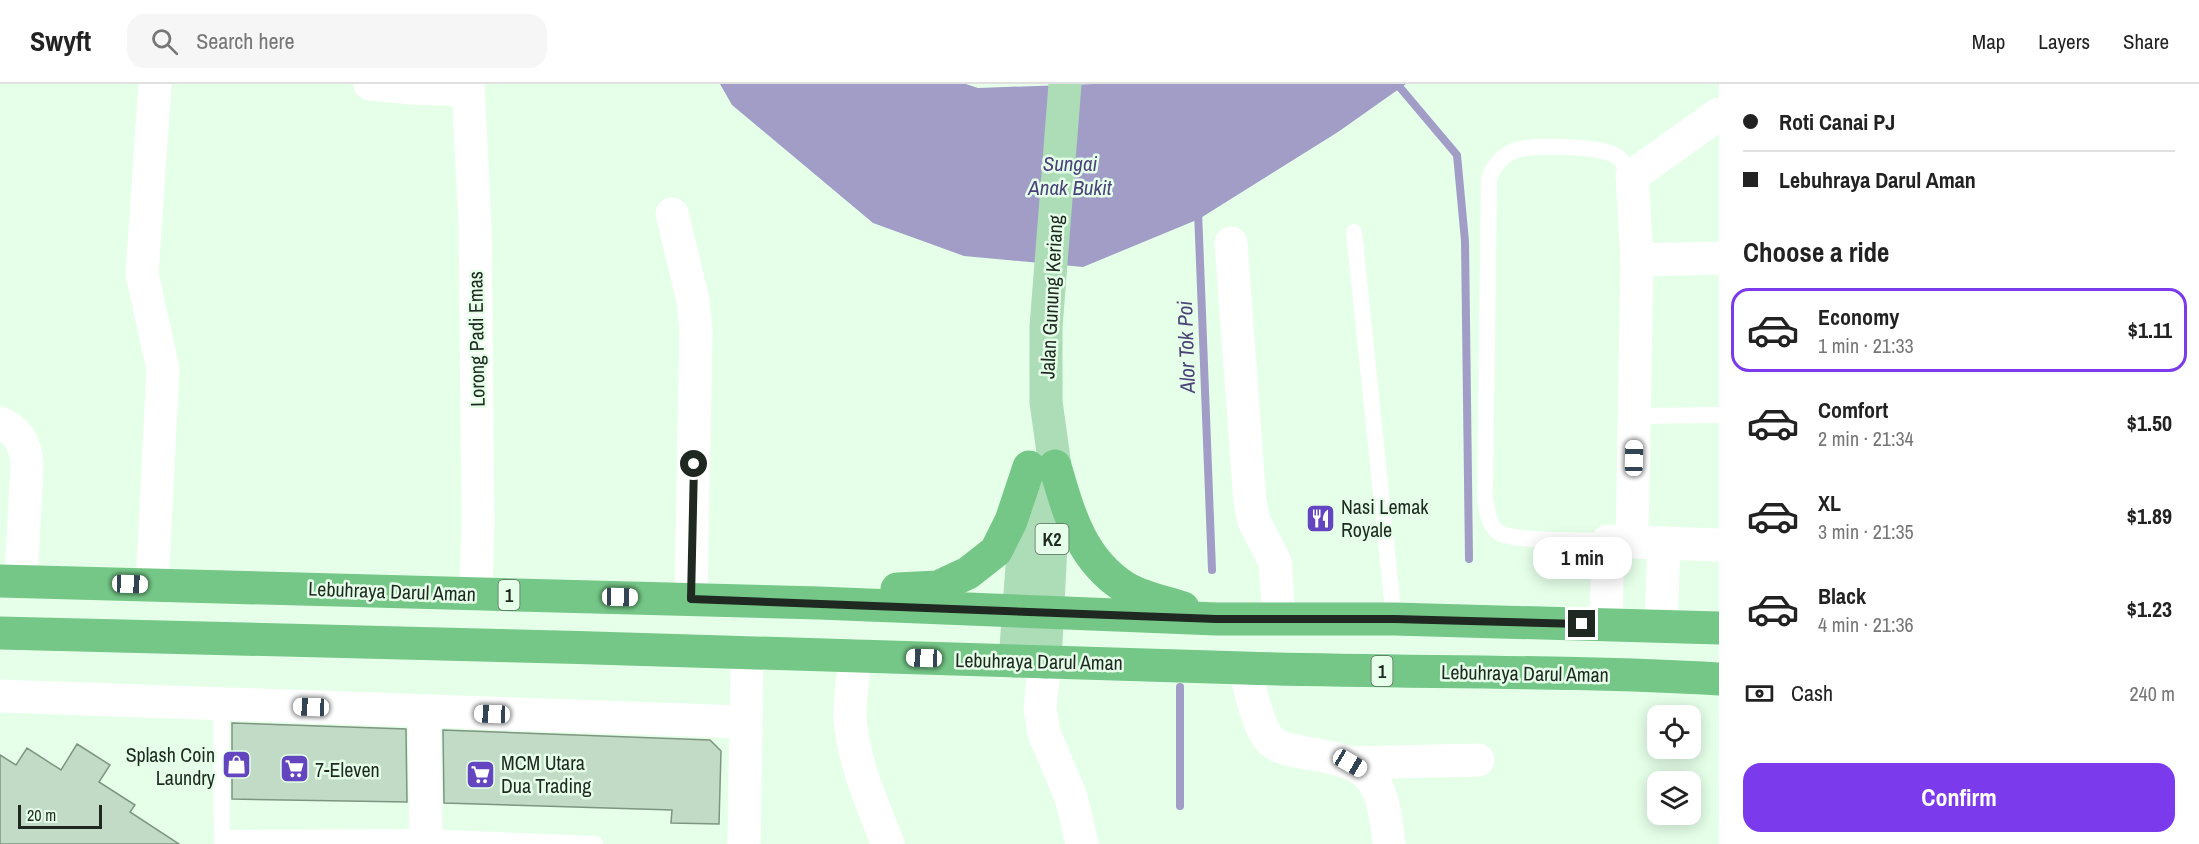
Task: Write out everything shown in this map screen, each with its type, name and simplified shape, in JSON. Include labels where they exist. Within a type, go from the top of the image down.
[{"type":"highway","points":[[819,603],[866,592],[938,587],[968,573],[996,551],[1042,467]]},
{"type":"highway","points":[[1042,467],[1083,543],[1103,568],[1126,588],[1216,619]]},
{"type":"highway","name":"Lebuhraya Darul Aman","points":[[11,581],[819,603],[1216,619],[1394,619],[1719,628]]},
{"type":"highway","name":"Lebuhraya Darul Aman","points":[[0,633],[500,644],[1119,662],[1244,668],[1632,674],[1719,679]]},
{"type":"main road","name":"Jalan Gunung Keriang","points":[[1030,661],[1046,402],[1046,327],[1065,84]]},
{"type":"street","points":[[152,585],[163,369],[142,273],[155,84]]},
{"type":"street","points":[[370,84],[412,88],[468,87]]},
{"type":"street","name":"Lorong Padi Emas","points":[[468,87],[475,226],[478,520],[476,594]]},
{"type":"street","points":[[1661,626],[1634,542],[1636,260],[1632,176],[1719,114]]},
{"type":"street","points":[[672,214],[693,300],[696,332],[691,599]]},
{"type":"street","points":[[1231,243],[1250,502],[1254,521],[1275,562],[1279,619]]},
{"type":"street","points":[[1636,260],[1719,258]]},
{"type":"street","points":[[0,423],[19,435],[26,454],[27,465],[11,581]]},
{"type":"street","points":[[1634,542],[1719,545]]},
{"type":"street","points":[[1606,624],[1634,542]]},
{"type":"street","points":[[744,844],[747,652]]},
{"type":"street","points":[[855,655],[850,718],[855,751],[863,780],[888,844]]},
{"type":"street","points":[[1030,661],[1044,733],[1071,797],[1082,844]]},
{"type":"street","points":[[1244,668],[1263,727],[1271,741],[1287,749],[1350,763],[1478,760]]},
{"type":"street","points":[[0,696],[745,722]]},
{"type":"street","points":[[424,711],[426,841]]},
{"type":"street","points":[[1350,763],[1368,773],[1378,788],[1385,808],[1389,844]]},
{"type":"lane","points":[[1632,176],[1618,157],[1602,150],[1568,147],[1517,150],[1502,158],[1491,171],[1485,498],[1489,519],[1498,532],[1513,538],[1634,542]]},
{"type":"lane","points":[[1354,232],[1394,619]]},
{"type":"lane","points":[[1634,416],[1719,415]]},
{"type":"lane","points":[[221,704],[222,841],[595,844]]},
{"type":"water","name":"Sungai Anak Bukit","points":[[720,84],[966,84],[978,88],[1094,84],[1406,84],[1338,132],[1199,219],[1083,267],[964,256],[873,223],[732,105]]},
{"type":"building","points":[[232,723],[406,729],[407,802],[232,799]]},
{"type":"building","points":[[443,730],[710,740],[721,751],[719,824],[671,823],[672,810],[444,803]]},
{"type":"building","points":[[77,744],[110,765],[99,782],[135,805],[130,812],[179,844],[0,844],[0,755],[16,765],[27,748],[61,770]]},
{"type":"waterway","points":[[1397,84],[1457,155],[1465,241],[1469,559]]},
{"type":"waterway","name":"Alor Tok Poi","points":[[1198,211],[1212,570]]},
{"type":"waterway","name":"Alor Tok Poi","points":[[1180,687],[1180,806]]},
{"type":"place","name":"Nasi Lemak Royale","points":[[1320,518]]},
{"type":"place","name":"Splash Coin Laundry","points":[[236,765]]},
{"type":"place","name":"7-Eleven","points":[[294,769]]},
{"type":"place","name":"MCM Utara Dua Trading","points":[[480,774]]},
{"type":"route","points":[[694,464],[691,599],[1216,619],[1394,619],[1582,624]]}]
